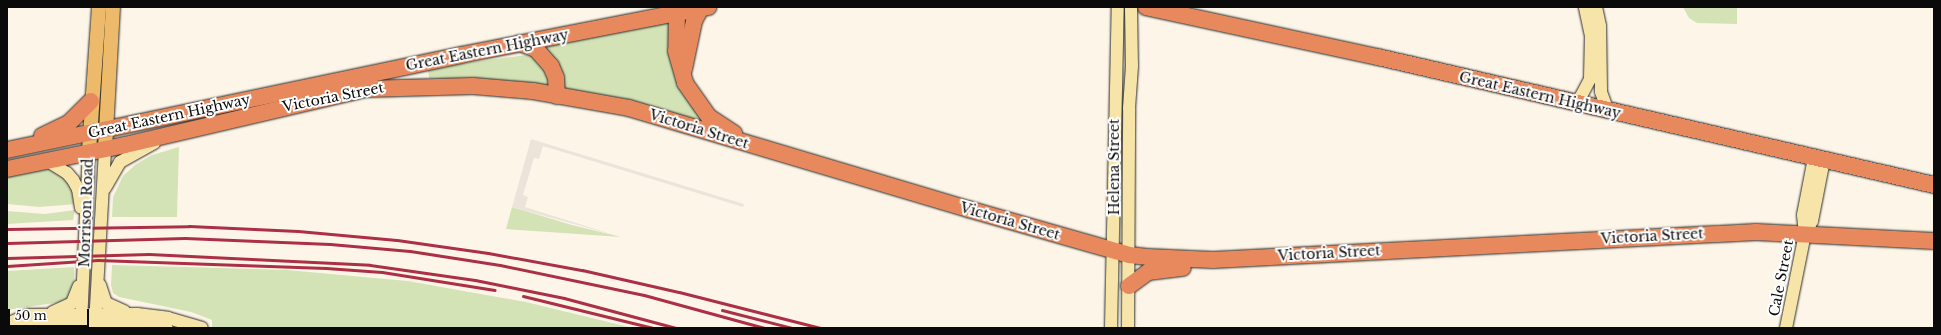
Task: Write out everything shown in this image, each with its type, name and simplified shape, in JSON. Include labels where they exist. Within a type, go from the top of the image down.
[{"type":"highway","name":"Great Eastern Highway","points":[[1146,7],[1934,185]]},
{"type":"highway","points":[[685,83],[684,67],[690,37],[705,8]]},
{"type":"highway","name":"Great Eastern Highway","points":[[7,150],[520,43],[677,12],[705,8]]},
{"type":"highway","points":[[677,12],[676,51],[685,83],[709,117],[725,129],[776,152]]},
{"type":"highway","points":[[520,43],[536,49],[543,56],[556,78],[557,96]]},
{"type":"highway","name":"Victoria Street","points":[[105,148],[366,89],[473,86],[557,96],[630,108],[1129,255],[1213,260],[1710,233],[1804,234],[1934,241]]},
{"type":"highway","points":[[28,146],[36,138],[69,123],[91,101]]},
{"type":"highway","name":"Great Eastern Highway","points":[[7,169],[105,148]]},
{"type":"highway","points":[[1129,286],[1148,272],[1196,267],[1213,260]]},
{"type":"main road","name":"Morrison Road","points":[[89,151],[91,101],[99,7]]},
{"type":"main road","name":"Morrison Road","points":[[105,148],[113,7]]},
{"type":"street","name":"Helena Street","points":[[1111,328],[1118,7]]},
{"type":"street","name":"Helena Street","points":[[1128,328],[1129,108],[1132,66],[1130,7]]},
{"type":"street","points":[[1575,103],[1586,89],[1590,79],[1591,36],[1585,7]]},
{"type":"street","points":[[1596,7],[1600,26],[1601,92],[1608,111]]},
{"type":"street","points":[[102,193],[120,162],[171,134]]},
{"type":"street","name":"Morrison Road","points":[[95,319],[105,148]]},
{"type":"street","name":"Morrison Road","points":[[82,319],[89,151]]},
{"type":"street","name":"Cale Street","points":[[1786,328],[1804,234],[1803,215],[1819,159]]},
{"type":"street","points":[[46,160],[67,173],[73,180],[78,189],[81,208],[86,215]]},
{"type":"street","points":[[98,272],[102,296],[106,303],[114,309],[168,318],[202,328]]},
{"type":"street","points":[[8,323],[28,315],[55,312],[72,303],[83,275]]},
{"type":"street","points":[[28,315],[95,319],[137,314]]},
{"type":"street","points":[[8,323],[30,325],[82,319]]},
{"type":"street","points":[[95,319],[167,328]]},
{"type":"green space","points":[[1683,7],[1737,7],[1737,24],[1697,23],[1689,18]]},
{"type":"green space","points":[[675,16],[674,53],[716,128],[559,88],[539,48]]},
{"type":"green space","points":[[526,55],[537,56],[548,68],[550,87],[429,78],[428,68]]},
{"type":"green space","points":[[179,147],[177,217],[112,217],[113,197],[123,176],[135,165],[152,155]]},
{"type":"green space","points":[[53,168],[70,178],[77,204],[39,207],[7,204],[7,173]]},
{"type":"green space","points":[[512,207],[572,225],[621,237],[506,229]]},
{"type":"green space","points":[[75,210],[73,220],[7,224],[7,211],[45,214]]},
{"type":"green space","points":[[112,265],[287,270],[408,281],[526,302],[633,328],[212,328],[212,320],[191,312],[119,297],[113,293],[111,285]]},
{"type":"green space","points":[[74,267],[75,291],[68,301],[7,310],[7,271]]},
{"type":"shaded area","points":[[531,139],[744,204],[743,207],[543,146],[539,159],[534,158],[523,195],[528,197],[525,207],[621,237],[512,207]]},
{"type":"railway","points":[[7,229],[189,226],[298,231],[397,240],[488,253],[582,270],[679,292],[820,328]]},
{"type":"railway","points":[[7,243],[185,238],[330,244],[410,251],[500,265],[644,295],[765,328]]},
{"type":"railway","points":[[7,258],[149,254],[370,265],[475,280],[564,298],[676,328]]},
{"type":"railway","points":[[7,266],[98,260],[326,268],[382,272],[495,290]]},
{"type":"railway","points":[[523,296],[653,328]]},
{"type":"railway","points":[[722,310],[792,328]]}]
